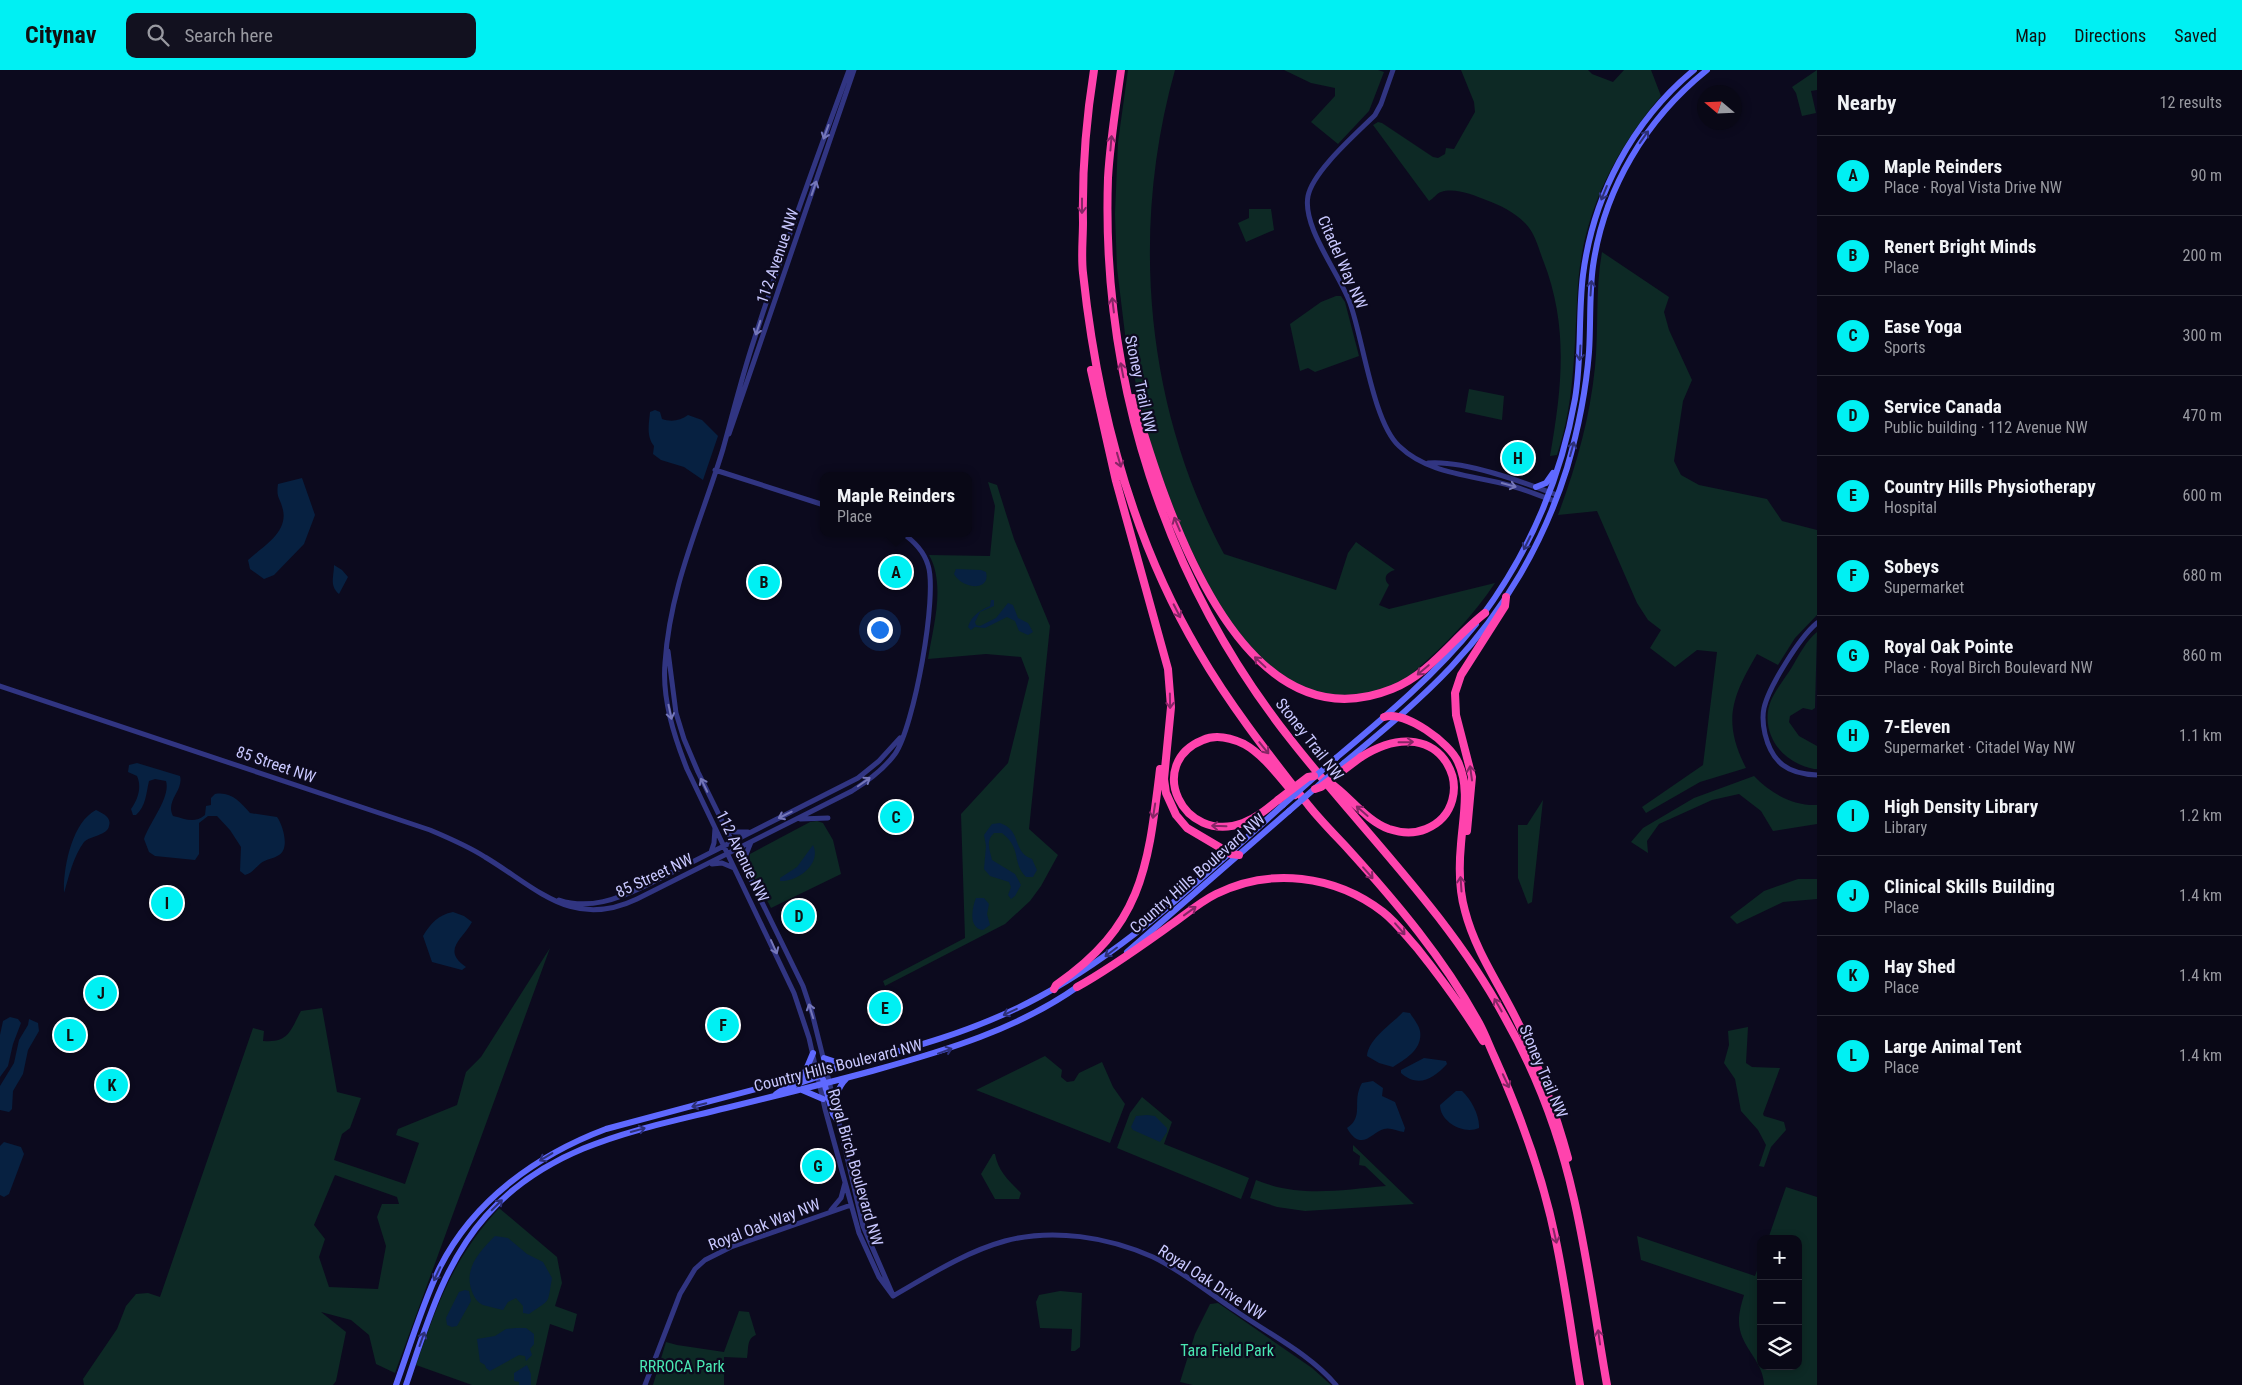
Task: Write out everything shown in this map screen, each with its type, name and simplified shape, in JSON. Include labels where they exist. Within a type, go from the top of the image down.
[{"type":"highway","points":[[1094,70],[1085,142],[1082,193],[1083,272],[1090,334],[1103,403],[1132,506],[1147,547],[1176,610],[1224,693],[1254,736],[1310,808],[1393,900],[1428,943],[1463,995],[1481,1027],[1514,1098],[1542,1183],[1556,1241],[1580,1385]]},
{"type":"highway","name":"Stoney Trail NW","points":[[1120,70],[1112,128],[1108,213],[1112,298],[1126,388],[1151,482],[1180,557],[1196,591],[1245,676],[1317,776],[1438,914],[1483,980],[1525,1057],[1546,1107],[1574,1196],[1607,1385]]},
{"type":"highway","points":[[1083,272],[1081,287],[1086,334],[1106,442],[1168,670],[1171,707],[1165,786],[1169,804],[1187,828],[1229,853],[1239,855]]},
{"type":"highway","points":[[1126,388],[1132,396],[1167,500],[1212,598],[1226,623],[1244,647],[1266,668],[1285,682],[1304,691],[1335,698],[1353,698],[1381,693],[1419,675],[1485,613]]},
{"type":"highway","points":[[1462,855],[1471,800],[1472,777],[1456,715],[1455,693],[1461,675],[1505,606],[1506,597]]},
{"type":"highway","points":[[1384,717],[1398,716],[1435,736],[1449,748],[1458,761],[1464,785],[1461,885],[1465,912],[1481,952],[1522,1030],[1557,1118],[1575,1182],[1574,1196]]},
{"type":"highway","points":[[1310,808],[1303,804],[1259,756],[1235,740],[1215,737],[1197,742],[1184,752],[1177,765],[1174,779],[1179,801],[1189,815],[1207,825],[1222,827],[1243,822],[1281,803],[1308,777],[1317,776],[1337,787],[1376,822],[1395,831],[1414,832],[1428,828],[1448,810],[1453,796],[1451,772],[1441,754],[1430,746],[1416,742],[1401,741],[1380,747],[1361,757],[1321,788],[1315,789]]},
{"type":"highway","points":[[1054,990],[1056,985],[1099,950],[1118,927],[1132,903],[1145,864],[1162,757],[1167,746]]},
{"type":"highway","points":[[1077,987],[1126,957],[1215,894],[1254,880],[1281,878],[1310,880],[1341,887],[1354,893],[1384,913],[1395,923],[1447,986],[1493,1054]]},
{"type":"main road","points":[[1317,776],[1440,666],[1485,613],[1515,566],[1548,495],[1559,464],[1575,399],[1579,363],[1583,275],[1598,208],[1614,171],[1634,137],[1660,102],[1694,70]]},
{"type":"main road","name":"Country Hills Boulevard NW","points":[[396,1385],[432,1286],[446,1257],[473,1218],[512,1180],[560,1149],[606,1130],[802,1077],[822,1079],[847,1077],[951,1048],[1029,1014],[1077,987],[1129,950],[1398,716],[1456,661],[1506,597],[1523,569],[1556,498],[1573,445],[1583,403],[1589,351],[1593,267],[1599,236],[1610,201],[1626,165],[1652,125],[1681,93],[1707,70]]},
{"type":"main road","points":[[1536,487],[1546,483],[1559,464]]},
{"type":"main road","name":"Country Hills Boulevard NW","points":[[827,1070],[954,1036],[1012,1011],[1054,990],[1121,944],[1229,853],[1281,803]]},
{"type":"main road","points":[[802,1077],[813,1053]]},
{"type":"main road","points":[[824,1058],[846,1065]]},
{"type":"main road","points":[[827,1070],[822,1079],[833,1114],[838,1120]]},
{"type":"main road","points":[[837,1113],[836,1093],[847,1077]]},
{"type":"main road","points":[[775,1095],[782,1089],[822,1079]]},
{"type":"main road","name":"Country Hills Boulevard NW","points":[[406,1385],[436,1300],[453,1264],[486,1216],[516,1187],[560,1159],[600,1141],[775,1095],[801,1090],[822,1079]]},
{"type":"main road","points":[[801,1090],[823,1100]]},
{"type":"street","name":"112 Avenue NW","points":[[822,1079],[791,984],[687,769],[674,734],[665,680],[665,663],[675,591],[722,449],[735,400],[765,306],[803,193],[849,70]]},
{"type":"street","name":"112 Avenue NW","points":[[722,449],[733,426],[854,70]]},
{"type":"street","name":"Citadel Way NW","points":[[1392,71],[1381,104],[1375,115],[1313,181],[1307,205],[1310,221],[1346,293],[1386,429],[1398,446],[1428,463],[1449,472],[1513,486],[1556,498]]},
{"type":"street","name":"Citadel Way NW","points":[[1428,463],[1439,462],[1515,479],[1536,487],[1548,495]]},
{"type":"street","points":[[715,470],[820,504]]},
{"type":"street","name":"85 Street NW","points":[[0,686],[430,830],[459,842],[484,856],[550,900],[565,906],[583,909],[608,908],[628,903],[852,790],[873,776],[896,753],[911,717],[916,698],[931,581],[928,565],[922,553],[907,537]]},
{"type":"street","points":[[1817,623],[1797,647],[1770,692],[1764,708],[1762,723],[1770,752],[1777,760],[1793,772],[1817,776]]},
{"type":"street","name":"112 Avenue NW","points":[[667,646],[675,705],[684,740],[803,986],[827,1070]]},
{"type":"street","name":"85 Street NW","points":[[533,888],[554,898],[571,903],[586,904],[608,901],[630,893],[858,778],[879,761],[902,736]]},
{"type":"street","points":[[796,819],[828,818]]},
{"type":"street","points":[[711,852],[714,843],[715,827]]},
{"type":"street","points":[[725,828],[734,832],[751,832]]},
{"type":"street","points":[[746,870],[746,857],[751,842]]},
{"type":"street","points":[[709,863],[722,863],[735,868]]},
{"type":"street","name":"Royal Birch Boulevard NW","points":[[822,1079],[823,1100],[851,1205],[866,1251],[879,1277],[892,1296]]},
{"type":"street","name":"Royal Birch Boulevard NW","points":[[822,1079],[837,1113],[863,1226],[892,1296]]},
{"type":"street","points":[[828,1213],[841,1198],[845,1183]]},
{"type":"street","name":"Royal Oak Way NW","points":[[645,1385],[680,1294],[695,1269],[705,1260],[731,1247],[851,1205]]},
{"type":"street","name":"Royal Oak Drive NW","points":[[892,1296],[946,1266],[1005,1241],[1050,1236],[1100,1239],[1153,1257],[1179,1273],[1303,1356],[1336,1385]]},
{"type":"green space","points":[[1128,70],[1175,70],[1161,131],[1153,192],[1150,255],[1153,317],[1162,378],[1177,439],[1197,498],[1224,554],[1336,590],[1348,553],[1356,542],[1395,570],[1386,576],[1389,585],[1379,605],[1389,609],[1495,583],[1448,640],[1415,671],[1416,674],[1377,693],[1325,696],[1300,688],[1254,655],[1223,614],[1183,533],[1148,439],[1125,334],[1117,268],[1115,214],[1118,142]]},
{"type":"green space","points":[[1284,70],[1378,70],[1384,72],[1369,111],[1338,144],[1311,122],[1335,96],[1335,88],[1311,83]]},
{"type":"green space","points":[[1461,70],[1588,70],[1592,74],[1613,82],[1624,70],[1651,70],[1661,96],[1629,138],[1604,184],[1594,208],[1581,258],[1571,392],[1568,413],[1557,455],[1550,456],[1558,406],[1561,357],[1560,333],[1551,285],[1538,245],[1531,231],[1512,212],[1470,194],[1452,190],[1446,191],[1429,201],[1373,125],[1378,122],[1382,123],[1433,157],[1438,158],[1445,154],[1446,148],[1454,149],[1475,112],[1474,102]]},
{"type":"green space","points":[[1817,70],[1817,90],[1811,91],[1816,113],[1802,116],[1796,93],[1792,87]]},
{"type":"green space","points":[[1249,209],[1271,209],[1274,230],[1246,242],[1238,223],[1249,218]]},
{"type":"green space","points":[[1602,252],[1669,297],[1664,312],[1669,330],[1692,380],[1683,401],[1674,461],[1681,475],[1699,485],[1767,499],[1782,521],[1817,530],[1817,615],[1795,638],[1778,665],[1757,654],[1741,683],[1736,697],[1732,723],[1734,736],[1746,768],[1700,782],[1646,813],[1642,807],[1703,765],[1717,652],[1697,650],[1675,667],[1650,648],[1661,630],[1648,620],[1637,603],[1597,511],[1558,515],[1571,479],[1590,405],[1596,353]]},
{"type":"green space","points":[[1341,296],[1345,302],[1359,356],[1315,372],[1308,368],[1300,371],[1290,324],[1321,302]]},
{"type":"green space","points":[[1469,389],[1504,396],[1502,420],[1465,412]]},
{"type":"green space","points":[[988,482],[997,485],[1014,539],[1050,626],[1029,829],[1058,855],[1041,886],[1030,901],[1005,924],[885,986],[883,981],[965,938],[961,814],[1008,763],[1029,678],[1021,657],[986,654],[928,659],[937,606],[937,579],[929,555],[990,556],[995,506]]},
{"type":"green space","points":[[1817,632],[1815,708],[1812,710],[1803,708],[1790,716],[1789,722],[1799,736],[1817,746],[1817,769],[1814,769],[1795,762],[1779,749],[1770,732],[1768,711],[1774,694],[1806,644]]},
{"type":"green space","points":[[1754,776],[1767,788],[1791,801],[1817,805],[1817,824],[1773,831],[1761,811],[1739,794],[1712,800],[1659,824],[1647,841],[1648,853],[1631,842],[1643,828],[1694,798]]},
{"type":"green space","points":[[1543,800],[1532,902],[1528,904],[1518,878],[1518,825],[1527,825]]},
{"type":"green space","points":[[817,821],[823,823],[833,840],[841,874],[771,908],[753,874],[749,860],[750,854],[810,822]]},
{"type":"green space","points":[[1798,879],[1817,879],[1817,899],[1783,902],[1737,924],[1730,917],[1764,891]]},
{"type":"green space","points":[[550,948],[395,1373],[376,1364],[369,1335],[351,1320],[321,1312],[346,1332],[336,1381],[333,1385],[84,1385],[83,1379],[117,1329],[126,1306],[136,1294],[148,1293],[160,1297],[253,1028],[264,1031],[263,1041],[278,1040],[288,1034],[301,1011],[322,1008],[337,1092],[361,1098],[350,1128],[342,1134],[334,1160],[405,1184],[419,1143],[396,1135],[398,1129],[457,1105],[466,1072],[481,1057]],"holes":[[[335,1175],[397,1197],[399,1204],[382,1204],[377,1217],[386,1246],[378,1289],[329,1287],[319,1257],[325,1239],[314,1225]]]},
{"type":"green space","points":[[1748,1027],[1746,1063],[1752,1067],[1780,1068],[1763,1114],[1764,1116],[1784,1122],[1786,1130],[1771,1147],[1764,1167],[1759,1166],[1766,1145],[1758,1130],[1741,1111],[1735,1079],[1724,1063],[1729,1045],[1728,1031]]},
{"type":"green space","points":[[1045,1056],[1062,1070],[1061,1077],[1067,1082],[1074,1081],[1079,1073],[1102,1062],[1113,1087],[1125,1104],[1110,1143],[976,1090]]},
{"type":"green space","points":[[1142,1097],[1172,1122],[1164,1144],[1249,1178],[1241,1199],[1117,1148],[1130,1113]]},
{"type":"green space","points":[[1353,1145],[1414,1204],[1305,1211],[1277,1207],[1250,1198],[1256,1180],[1272,1186],[1304,1191],[1336,1191],[1386,1186],[1365,1166],[1359,1165],[1360,1156],[1353,1151]]},
{"type":"green space","points":[[993,1154],[995,1154],[1004,1175],[1021,1193],[1019,1199],[995,1199],[981,1174]]},
{"type":"green space","points":[[1786,1187],[1817,1197],[1817,1385],[1764,1385],[1761,1370],[1802,1370],[1802,1235],[1769,1235]]},
{"type":"green space","points":[[499,1208],[557,1257],[562,1283],[555,1306],[577,1314],[573,1332],[550,1324],[536,1385],[472,1385],[416,1365],[440,1301],[458,1263]]},
{"type":"green space","points":[[1637,1236],[1755,1276],[1757,1270],[1757,1363],[1745,1344],[1739,1326],[1744,1295],[1641,1260]]},
{"type":"green space","points":[[1060,1291],[1082,1293],[1080,1347],[1075,1351],[1071,1351],[1072,1329],[1040,1328],[1036,1302],[1039,1295]]},
{"type":"green space","name":"Tara Field Park","points":[[1218,1303],[1312,1368],[1331,1385],[1193,1385],[1180,1382],[1195,1334],[1210,1304]]},
{"type":"green space","name":"RRROCA Park","points":[[739,1311],[749,1312],[756,1335],[749,1342],[747,1358],[724,1357],[724,1385],[653,1385],[666,1342],[724,1352]]},
{"type":"water","points":[[655,410],[660,412],[662,419],[665,420],[679,420],[688,415],[702,420],[718,436],[703,480],[684,467],[661,460],[653,454],[654,446],[649,434],[649,425],[650,412]]},
{"type":"water","points":[[302,478],[315,515],[304,544],[274,575],[264,579],[250,569],[248,560],[273,539],[282,526],[284,518],[278,495],[278,484]]},
{"type":"water","points":[[334,565],[348,577],[339,594],[333,584]]},
{"type":"water","points":[[956,569],[981,570],[986,572],[986,578],[984,583],[980,585],[969,585],[958,579],[954,574]]},
{"type":"water","points":[[991,600],[994,600],[994,606],[980,612],[975,622],[976,625],[980,626],[996,618],[1008,603],[1013,605],[1018,618],[1028,623],[1033,632],[1028,635],[1019,631],[1015,621],[1007,617],[985,628],[975,627],[971,630],[968,627],[974,616],[979,612],[990,606]]},
{"type":"water","points":[[137,763],[180,776],[181,781],[171,805],[173,816],[190,820],[201,818],[205,815],[206,806],[211,805],[211,798],[215,794],[226,794],[235,798],[250,813],[277,817],[285,842],[282,852],[263,862],[252,872],[245,875],[240,871],[241,847],[230,830],[217,816],[208,816],[199,823],[199,854],[195,860],[155,856],[149,852],[144,839],[163,802],[167,787],[166,781],[155,779],[149,781],[144,804],[136,815],[133,815],[131,809],[136,801],[139,784],[137,776],[128,772],[129,765]]},
{"type":"water","points":[[96,810],[108,818],[110,823],[108,829],[84,842],[74,860],[64,893],[67,859],[75,835],[88,816]]},
{"type":"water","points":[[1000,823],[1012,831],[1021,851],[1032,859],[1037,870],[1033,877],[1026,877],[1019,866],[1015,850],[1008,839],[1002,833],[994,833],[991,836],[989,846],[992,860],[1015,874],[1021,885],[1015,896],[1011,899],[1008,895],[1011,887],[1009,882],[990,876],[984,869],[986,846],[984,835],[992,824]]},
{"type":"water","points":[[813,845],[814,859],[806,871],[787,881],[780,881],[780,878],[797,867]]},
{"type":"water","points":[[976,898],[984,898],[989,904],[987,914],[990,925],[983,930],[975,926],[973,922],[973,907]]},
{"type":"water","points":[[453,912],[464,916],[472,922],[456,945],[455,955],[466,967],[462,970],[432,962],[423,936],[435,920]]},
{"type":"water","points":[[1403,1012],[1410,1013],[1420,1031],[1419,1043],[1412,1053],[1393,1067],[1379,1063],[1367,1056],[1371,1044]]},
{"type":"water","points":[[10,1017],[18,1019],[21,1023],[13,1044],[8,1066],[0,1077],[0,1035],[3,1021]]},
{"type":"water","points":[[29,1019],[38,1023],[39,1031],[28,1050],[23,1074],[13,1091],[12,1109],[9,1112],[0,1110],[0,1086],[14,1063],[19,1040],[28,1025]]},
{"type":"water","points":[[1424,1058],[1446,1061],[1447,1064],[1436,1074],[1425,1080],[1413,1080],[1401,1073],[1401,1070]]},
{"type":"water","points":[[1373,1081],[1383,1088],[1382,1096],[1395,1102],[1405,1128],[1404,1132],[1386,1129],[1366,1139],[1357,1139],[1347,1128],[1355,1119],[1357,1113],[1359,1090],[1362,1083]]},
{"type":"water","points":[[1456,1091],[1462,1091],[1472,1103],[1478,1118],[1479,1128],[1467,1130],[1460,1128],[1448,1122],[1444,1117],[1440,1105]]},
{"type":"water","points":[[1136,1116],[1155,1116],[1167,1128],[1167,1132],[1160,1142],[1133,1130],[1131,1127]]},
{"type":"water","points":[[4,1142],[21,1147],[24,1154],[9,1194],[4,1197],[0,1195],[0,1146]]},
{"type":"water","points":[[495,1236],[508,1238],[527,1254],[543,1262],[552,1278],[547,1300],[529,1314],[523,1313],[523,1306],[516,1298],[508,1302],[503,1310],[481,1304],[473,1294],[470,1285],[471,1269],[483,1248]]},
{"type":"water","points":[[469,1291],[471,1301],[457,1326],[447,1325],[446,1318],[459,1292]]},
{"type":"water","points":[[526,1328],[534,1334],[534,1344],[530,1349],[532,1355],[526,1361],[525,1356],[519,1355],[490,1371],[480,1362],[477,1339],[495,1336],[506,1329]]},
{"type":"water","points":[[527,1365],[531,1374],[531,1385],[519,1385],[519,1382],[514,1381],[514,1373]]},
{"type":"place","name":"7-Eleven","points":[[1518,458]]},
{"type":"place","name":"Maple Reinders","points":[[896,572]]},
{"type":"place","name":"Renert Bright Minds","points":[[764,582]]},
{"type":"place","name":"Ease Yoga","points":[[896,817]]},
{"type":"place","name":"High Density Library","points":[[167,903]]},
{"type":"place","name":"Service Canada","points":[[799,916]]},
{"type":"place","name":"Clinical Skills Building","points":[[101,993]]},
{"type":"place","name":"Country Hills Physiotherapy","points":[[885,1008]]},
{"type":"place","name":"Sobeys","points":[[723,1025]]},
{"type":"place","name":"Large Animal Tent","points":[[70,1035]]},
{"type":"place","name":"Hay Shed","points":[[112,1085]]},
{"type":"place","name":"Royal Oak Pointe","points":[[818,1166]]}]
